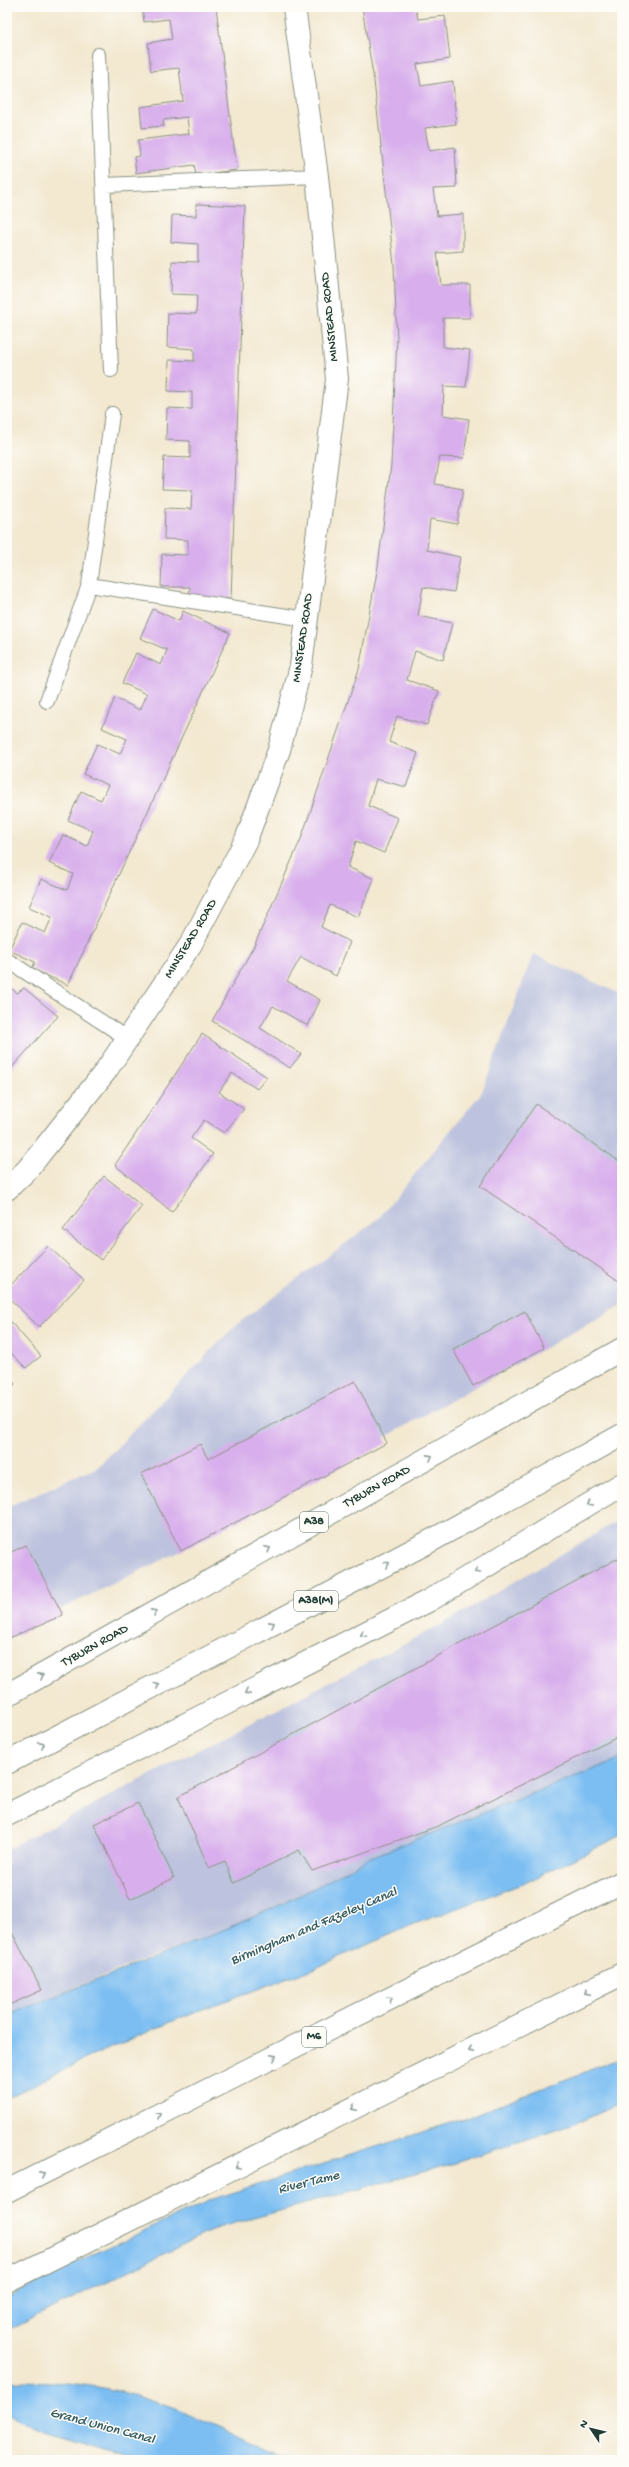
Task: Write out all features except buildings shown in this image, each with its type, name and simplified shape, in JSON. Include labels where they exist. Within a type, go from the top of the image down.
[{"type":"main road","name":"MINSTEAD ROAD","points":[[7,1189],[32,1164],[105,1072],[191,944],[246,840],[279,750],[301,666],[337,380],[317,176],[294,7]]},
{"type":"main road","name":"TYBURN ROAD","points":[[7,1695],[622,1349]]},
{"type":"main road","name":"A38(M)","points":[[7,1763],[436,1538],[622,1435]]},
{"type":"main road","points":[[7,1815],[430,1600],[622,1484]]},
{"type":"main road","name":"M6","points":[[7,2191],[622,1882]]},
{"type":"main road","points":[[7,2280],[622,1974]]},
{"type":"lane","points":[[98,55],[105,185],[111,370]]},
{"type":"lane","points":[[105,185],[317,176]]},
{"type":"lane","points":[[47,701],[89,585],[112,414]]},
{"type":"lane","points":[[89,585],[306,619]]},
{"type":"lane","points":[[7,960],[128,1039]]},
{"type":"shaded area","points":[[533,954],[622,995],[622,1305],[181,1551],[7,1635],[7,1507],[98,1467],[236,1325],[378,1219],[482,1092]]},
{"type":"shaded area","points":[[622,1518],[622,1758],[366,1859],[331,1880],[227,1929],[114,1971],[7,2016],[7,1849],[450,1620]]},
{"type":"water","name":"Birmingham and Fazeley Canal","points":[[622,1758],[622,1835],[527,1882],[412,1925],[308,1971],[194,2012],[83,2060],[7,2098],[7,2016],[235,1925],[280,1905],[366,1859]]},
{"type":"water","name":"River Tame","points":[[622,2058],[622,2103],[581,2121],[455,2163],[217,2228],[7,2330],[7,2298],[72,2264],[210,2200],[454,2122]]},
{"type":"water","name":"Grand Union Canal","points":[[7,2381],[86,2385],[133,2395],[154,2401],[194,2417],[294,2460],[140,2460],[37,2429],[7,2414]]}]
